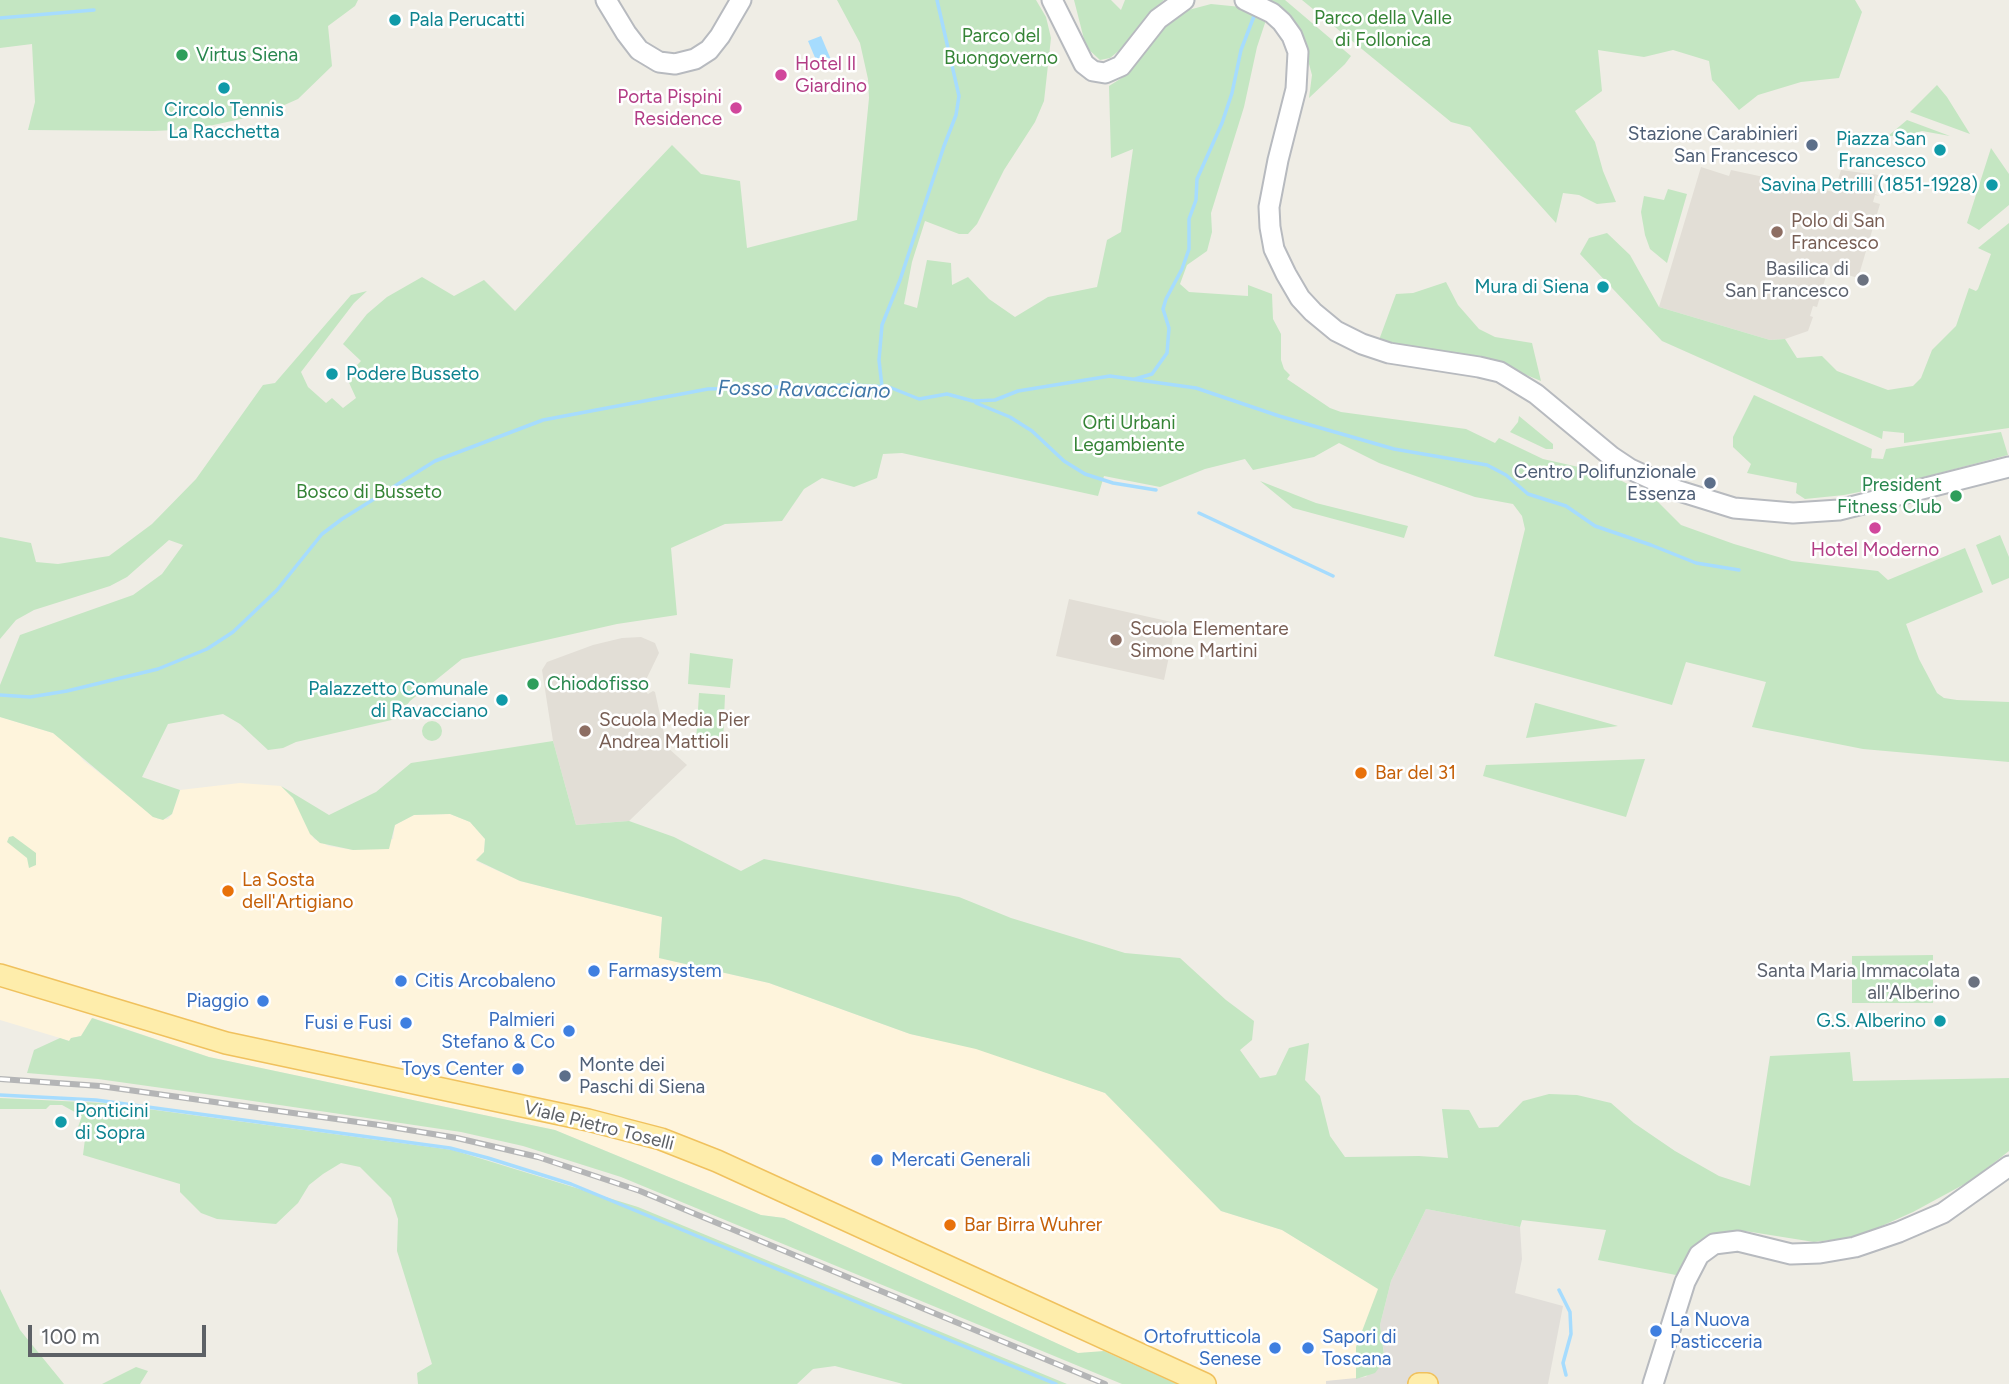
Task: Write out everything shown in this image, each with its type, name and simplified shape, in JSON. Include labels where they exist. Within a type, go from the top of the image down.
[{"type":"main road","name":"Viale Pietro Toselli","points":[[0,975],[226,1043],[588,1120],[661,1139],[726,1165],[1205,1384]]},
{"type":"main road","points":[[1419,1384],[1427,1384]]},
{"type":"street","points":[[606,0],[639,50],[659,62],[675,64],[695,59],[709,50],[741,0]]},
{"type":"street","points":[[1052,0],[1084,64],[1093,71],[1105,73],[1121,66],[1158,19],[1184,0]]},
{"type":"street","points":[[1246,0],[1272,13],[1292,36],[1296,46],[1298,64],[1294,97],[1269,207],[1276,254],[1294,288],[1312,312],[1336,331],[1389,353],[1500,372],[1536,394],[1630,469],[1676,490],[1734,508],[1793,513],[1839,510],[2009,467]]},
{"type":"street","points":[[1653,1384],[1668,1331],[1692,1268],[1702,1252],[1714,1244],[1738,1241],[1791,1254],[1821,1253],[1855,1247],[1934,1218],[2009,1166]]},
{"type":"shaded area","name":"Polo di San Francesco","points":[[1701,167],[1729,176],[1731,170],[1834,192],[1841,170],[1878,175],[1875,194],[1880,196],[1875,195],[1873,202],[1880,204],[1858,278],[1828,269],[1817,307],[1813,306],[1810,316],[1813,317],[1808,331],[1785,339],[1770,340],[1659,307]]},
{"type":"shaded area","name":"Scuola Elementare Simone Martini","points":[[1069,599],[1176,623],[1164,680],[1056,656]]},
{"type":"shaded area","name":"Scuola Media Pier Andrea Mattioli","points":[[641,637],[655,643],[659,653],[642,688],[648,694],[655,692],[667,747],[687,765],[629,821],[576,825],[553,741],[542,670],[547,662],[593,645],[622,638]]},
{"type":"shaded area","points":[[0,717],[53,733],[158,819],[168,819],[172,814],[180,790],[240,783],[281,786],[293,798],[314,839],[329,846],[353,850],[393,839],[395,825],[414,815],[450,814],[470,822],[485,839],[484,852],[476,861],[520,881],[662,917],[659,958],[769,983],[910,1034],[976,1048],[1105,1093],[1221,1211],[1282,1230],[1379,1289],[1356,1347],[1356,1379],[1327,1381],[1326,1384],[1177,1384],[1104,1352],[1078,1353],[784,1218],[761,1215],[555,1130],[209,1057],[93,1018],[81,1036],[71,1038],[70,1041],[0,1020]]},
{"type":"shaded area","points":[[1426,1209],[1520,1227],[1522,1259],[1515,1293],[1563,1306],[1548,1384],[1326,1384],[1326,1381],[1366,1377],[1384,1354],[1380,1325],[1391,1281]]},
{"type":"green space","name":"Virtus Siena","points":[[0,0],[358,0],[355,6],[328,26],[332,66],[298,99],[264,114],[195,129],[154,131],[28,130],[35,102],[32,44],[0,48]]},
{"type":"green space","points":[[837,0],[1036,0],[1046,17],[1051,38],[1044,101],[1035,122],[1004,170],[977,224],[968,234],[959,234],[925,221],[912,262],[904,304],[917,308],[927,260],[951,263],[952,285],[968,277],[989,299],[1015,317],[1048,297],[1097,287],[1107,240],[1121,232],[1133,149],[1111,158],[1109,86],[1128,74],[1162,28],[1181,12],[1211,4],[1241,7],[1266,20],[1257,47],[1244,107],[1211,213],[1212,232],[1207,251],[1187,265],[1180,284],[1189,292],[1248,296],[1248,285],[1272,294],[1273,319],[1281,334],[1281,360],[1290,375],[1287,379],[1330,408],[1341,412],[1466,429],[1495,443],[1499,438],[1543,459],[1592,470],[1620,480],[1654,498],[1681,525],[1792,561],[1878,571],[1888,580],[1965,548],[1983,592],[1906,624],[1919,659],[1937,693],[1944,698],[1957,700],[2009,702],[2009,762],[1863,749],[1752,727],[1766,682],[1686,662],[1672,705],[1494,656],[1525,529],[1522,516],[1513,504],[1475,497],[1379,463],[1339,443],[1314,457],[1253,470],[1245,459],[1205,469],[1160,487],[1104,476],[1098,496],[902,453],[883,454],[877,478],[854,487],[822,478],[804,489],[782,521],[725,524],[671,548],[677,615],[617,624],[462,659],[410,701],[396,719],[296,742],[283,748],[268,750],[240,724],[223,714],[168,724],[142,777],[180,790],[172,814],[163,820],[153,817],[53,733],[0,717],[0,685],[20,635],[133,595],[162,574],[183,545],[169,540],[127,577],[110,586],[34,610],[16,620],[0,639],[0,537],[31,543],[36,562],[58,564],[109,556],[152,524],[196,479],[263,385],[275,383],[351,295],[367,291],[354,303],[301,372],[308,387],[326,403],[332,398],[343,408],[356,398],[346,376],[361,361],[343,344],[367,314],[387,297],[422,277],[454,296],[484,280],[515,311],[672,145],[701,174],[740,181],[747,248],[857,220],[869,98],[868,79],[860,43]]},
{"type":"green space","points":[[1074,0],[1111,0],[1121,10],[1125,0],[1164,0],[1152,11],[1132,40],[1110,58],[1100,60],[1086,47]]},
{"type":"green space","points":[[1269,0],[1285,0],[1351,56],[1309,98],[1312,75],[1300,31],[1282,9]]},
{"type":"green space","name":"Parco della Valle di Follonica","points":[[1302,0],[1855,0],[1862,12],[1839,78],[1801,82],[1758,95],[1739,110],[1712,80],[1709,61],[1673,50],[1644,57],[1598,50],[1602,91],[1575,111],[1595,142],[1616,202],[1597,204],[1579,195],[1563,193],[1556,223],[1470,127],[1451,122]]},
{"type":"green space","points":[[1937,85],[1947,97],[1970,134],[1910,112]]},
{"type":"green space","points":[[1907,120],[1950,136],[1922,131],[1904,136],[1888,136]]},
{"type":"green space","points":[[1991,148],[2009,174],[2009,205],[1979,230],[1967,223]]},
{"type":"green space","points":[[1668,189],[1687,194],[1667,263],[1650,249],[1641,212],[1644,196],[1664,200]]},
{"type":"green space","points":[[2009,223],[2009,428],[1904,443],[1904,433],[1883,431],[1882,439],[1662,341],[1580,254],[1589,238],[1607,233],[1630,255],[1659,307],[1770,340],[1785,339],[1797,358],[1822,356],[1837,371],[1888,390],[1913,386],[1921,378],[1932,350],[1956,326],[1969,288],[1976,291],[1978,289],[1991,254],[1978,248]]},
{"type":"green space","points":[[1446,282],[1458,305],[1479,329],[1495,337],[1532,343],[1541,381],[1485,358],[1379,340],[1396,294],[1413,293]]},
{"type":"green space","points":[[1754,395],[1872,449],[1871,458],[1883,459],[1886,449],[2001,432],[2008,455],[1894,485],[1844,495],[1805,499],[1796,493],[1797,483],[1747,473],[1751,464],[1733,447],[1733,437]]},
{"type":"green space","points":[[1519,416],[1553,444],[1553,449],[1546,449],[1510,432]]},
{"type":"green space","points":[[1260,481],[1316,503],[1408,526],[1404,538],[1293,508]]},
{"type":"green space","points":[[2000,535],[2009,557],[2009,578],[1992,585],[1976,545]]},
{"type":"green space","points":[[690,653],[733,659],[730,688],[688,684]]},
{"type":"green space","points":[[699,693],[725,695],[723,744],[696,743]]},
{"type":"green space","points":[[1536,703],[1618,726],[1526,738]]},
{"type":"green space","points":[[432,721],[439,724],[442,731],[439,738],[432,741],[425,738],[422,731],[425,724]]},
{"type":"green space","points":[[553,741],[576,825],[629,821],[674,837],[741,871],[764,859],[959,897],[1011,918],[1125,953],[1180,958],[1226,1000],[1254,1021],[1252,1040],[1240,1050],[1260,1078],[1276,1075],[1289,1048],[1309,1043],[1305,1080],[1320,1096],[1330,1136],[1345,1157],[1448,1158],[1442,1109],[1469,1110],[1479,1128],[1498,1127],[1523,1101],[1549,1094],[1577,1095],[1611,1103],[1634,1123],[1675,1151],[1719,1176],[1750,1186],[1770,1056],[1850,1052],[1853,1081],[2009,1078],[2009,1151],[1972,1180],[1913,1212],[1857,1237],[1814,1242],[1745,1231],[1716,1235],[1694,1245],[1676,1275],[1598,1260],[1606,1230],[1522,1220],[1520,1227],[1426,1209],[1391,1281],[1380,1325],[1384,1355],[1382,1364],[1375,1373],[1356,1379],[1356,1347],[1378,1289],[1282,1230],[1221,1211],[1105,1093],[976,1049],[910,1034],[769,983],[659,958],[662,917],[520,881],[476,860],[484,852],[485,839],[470,822],[450,814],[414,815],[395,825],[389,849],[353,850],[320,843],[310,834],[293,798],[281,786],[329,815],[376,792],[411,763]]},
{"type":"green space","points":[[1645,759],[1626,817],[1483,776],[1486,765]]},
{"type":"green space","points":[[13,836],[36,853],[36,865],[29,868],[27,858],[7,842],[9,837]]},
{"type":"green space","points":[[1933,955],[1933,1003],[1852,1003],[1852,956]]},
{"type":"green space","points":[[92,1018],[209,1057],[555,1130],[761,1215],[784,1218],[1078,1353],[1104,1351],[1177,1384],[1122,1384],[621,1177],[523,1146],[461,1132],[219,1096],[98,1079],[27,1073],[34,1050],[60,1038],[69,1041],[81,1036]]},
{"type":"green space","points":[[0,1098],[103,1103],[453,1150],[638,1207],[1067,1384],[903,1384],[835,1366],[813,1369],[797,1384],[418,1384],[417,1373],[432,1364],[397,1251],[398,1219],[391,1198],[360,1167],[341,1163],[323,1174],[309,1185],[298,1203],[276,1224],[217,1219],[201,1213],[180,1192],[180,1184],[83,1155],[85,1139],[79,1136],[78,1127],[82,1116],[62,1105],[50,1105],[46,1109],[0,1109]]},
{"type":"green space","points":[[0,1289],[20,1330],[64,1384],[0,1384]]},
{"type":"green space","points":[[136,1367],[148,1371],[140,1384],[102,1384]]},
{"type":"water","points":[[821,36],[832,62],[819,67],[808,41]]},
{"type":"waterway","points":[[882,387],[879,360],[882,325],[956,115],[959,96],[937,0]]},
{"type":"waterway","points":[[0,18],[94,10]]},
{"type":"waterway","points":[[1135,379],[1152,374],[1167,353],[1169,328],[1163,309],[1189,249],[1189,219],[1196,200],[1197,179],[1222,123],[1232,93],[1241,50],[1256,11]]},
{"type":"waterway","name":"Fosso Ravacciano","points":[[0,695],[30,697],[67,691],[158,669],[207,649],[233,632],[277,590],[322,534],[435,461],[543,420],[708,389],[851,385],[889,387],[919,399],[947,394],[973,401],[995,400],[1018,391],[1110,376],[1196,388],[1279,416],[1394,449],[1487,465],[1506,475],[1528,494],[1566,506],[1595,526],[1696,563],[1739,570]]},
{"type":"waterway","points":[[976,403],[1010,417],[1032,431],[1064,461],[1085,474],[1113,483],[1156,490]]},
{"type":"waterway","points":[[1199,513],[1333,576]]},
{"type":"waterway","points":[[0,1095],[96,1100],[450,1148],[488,1158],[571,1184],[1056,1384]]},
{"type":"waterway","points":[[1559,1290],[1570,1312],[1571,1334],[1563,1363],[1566,1375]]},
{"type":"railway","points":[[0,1079],[100,1086],[379,1125],[457,1138],[538,1157],[640,1191],[1105,1384]]},
{"type":"place","name":"Pala Perucatti","points":[[395,20]]},
{"type":"place","name":"Virtus Siena","points":[[182,55]]},
{"type":"place","name":"Hotel Il Giardino","points":[[781,75]]},
{"type":"place","name":"Circolo Tennis La Racchetta","points":[[224,88]]},
{"type":"place","name":"Porta Pispini Residence","points":[[736,108]]},
{"type":"place","name":"Stazione Carabinieri San Francesco","points":[[1812,145]]},
{"type":"place","name":"Piazza San Francesco","points":[[1940,150]]},
{"type":"place","name":"Savina Petrilli (1851-1928)","points":[[1992,185]]},
{"type":"place","name":"Polo di San Francesco","points":[[1777,232]]},
{"type":"place","name":"Basilica di San Francesco","points":[[1863,280]]},
{"type":"place","name":"Mura di Siena","points":[[1603,287]]},
{"type":"place","name":"Podere Busseto","points":[[332,374]]},
{"type":"place","name":"Centro Polifunzionale Essenza","points":[[1710,483]]},
{"type":"place","name":"President Fitness Club","points":[[1956,496]]},
{"type":"place","name":"Hotel Moderno","points":[[1875,528]]},
{"type":"place","name":"Scuola Elementare Simone Martini","points":[[1116,640]]},
{"type":"place","name":"Chiodofisso","points":[[533,684]]},
{"type":"place","name":"Palazzetto Comunale di Ravacciano","points":[[502,700]]},
{"type":"place","name":"Scuola Media Pier Andrea Mattioli","points":[[585,731]]},
{"type":"place","name":"Bar del 31","points":[[1361,773]]},
{"type":"place","name":"La Sosta dell'Artigiano","points":[[228,891]]},
{"type":"place","name":"Farmasystem","points":[[594,971]]},
{"type":"place","name":"Citis Arcobaleno","points":[[401,981]]},
{"type":"place","name":"Santa Maria Immacolata all'Alberino","points":[[1974,982]]},
{"type":"place","name":"Piaggio","points":[[263,1001]]},
{"type":"place","name":"G.S. Alberino","points":[[1940,1021]]},
{"type":"place","name":"Fusi e Fusi","points":[[406,1023]]},
{"type":"place","name":"Palmieri Stefano & Co","points":[[569,1031]]},
{"type":"place","name":"Toys Center","points":[[518,1069]]},
{"type":"place","name":"Monte dei Paschi di Siena","points":[[565,1076]]},
{"type":"place","name":"Ponticini di Sopra","points":[[61,1122]]},
{"type":"place","name":"Mercati Generali","points":[[877,1160]]},
{"type":"place","name":"Bar Birra Wuhrer","points":[[950,1225]]},
{"type":"place","name":"La Nuova Pasticceria","points":[[1656,1331]]},
{"type":"place","name":"Ortofrutticola Senese","points":[[1275,1348]]},
{"type":"place","name":"Sapori di Toscana","points":[[1308,1348]]},
{"type":"park label","name":"Parco del Buongoverno","points":[[1001,47]]},
{"type":"park label","name":"Orti Urbani Legambiente","points":[[1129,434]]},
{"type":"park label","name":"Bosco di Busseto","points":[[369,492]]}]
